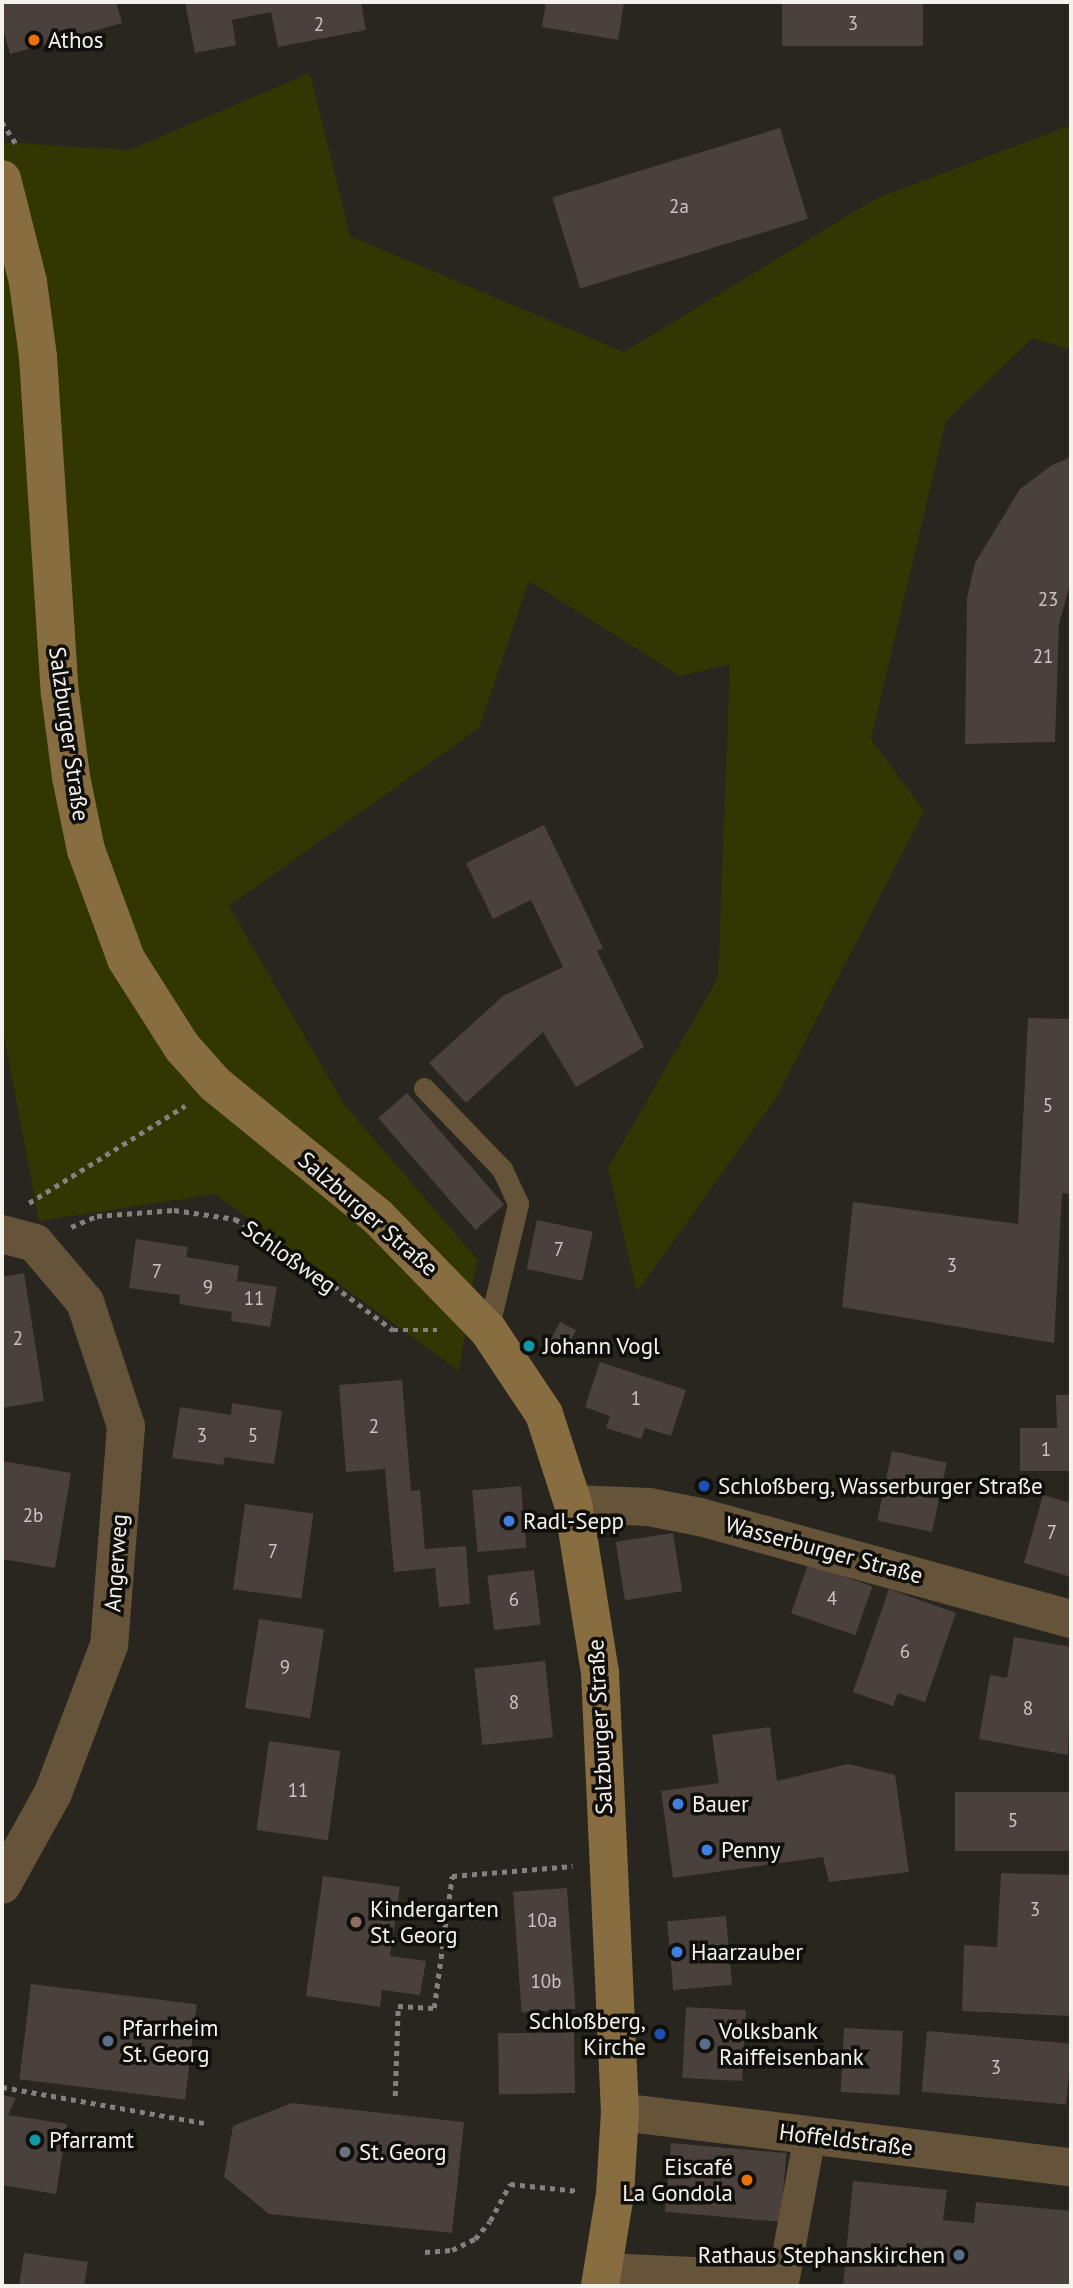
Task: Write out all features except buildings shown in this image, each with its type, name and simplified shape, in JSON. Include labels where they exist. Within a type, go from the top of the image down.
[{"type":"main road","name":"Salzburger Straße","points":[[11,164],[38,357],[60,693],[71,777],[86,850],[126,959],[182,1047],[215,1084],[377,1217],[488,1330],[544,1414],[573,1504],[600,1672],[620,2112],[615,2194],[601,2278]]},
{"type":"street","name":"Angerweg","points":[[2,1885],[53,1793],[109,1645],[126,1426],[85,1302],[18,1238]]},
{"type":"street","name":"Wasserburger Straße","points":[[573,1504],[649,1507],[700,1517],[1071,1619]]},
{"type":"street","name":"Hoffeldstraße","points":[[620,2112],[1071,2167]]},
{"type":"street","points":[[601,2278],[784,2277],[810,2136]]},
{"type":"lane","points":[[424,1088],[502,1169],[518,1204],[488,1330]]},
{"type":"path","points":[[2,122],[11,164]]},
{"type":"path","points":[[27,1205],[192,1102]]},
{"type":"path","name":"Schloßweg","points":[[18,1238],[97,1216],[174,1210],[235,1219],[278,1244],[393,1330],[488,1330]]},
{"type":"path","points":[[395,2096],[398,2006],[434,2008],[452,1876],[607,1863]]},
{"type":"path","points":[[2,2087],[205,2123]]},
{"type":"path","points":[[425,2252],[452,2250],[475,2239],[490,2221],[510,2184],[615,2194]]},
{"type":"green space","points":[[310,73],[350,236],[624,352],[875,199],[1071,125],[1071,350],[1033,338],[946,421],[871,739],[924,811],[776,1098],[637,1292],[608,1168],[718,978],[730,664],[680,676],[529,581],[479,728],[229,906],[344,1104],[477,1259],[459,1371],[215,1194],[39,1221],[2,1025],[2,142],[129,150]]},
{"type":"place","name":"Athos","points":[[34,40]]},
{"type":"place","name":"Johann Vogl","points":[[529,1346]]},
{"type":"place","name":"Schloßberg, Wasserburger Straße","points":[[704,1486]]},
{"type":"place","name":"Radl-Sepp","points":[[509,1521]]},
{"type":"place","name":"Bauer","points":[[678,1804]]},
{"type":"place","name":"Penny","points":[[707,1850]]},
{"type":"place","name":"Kindergarten St. Georg","points":[[356,1922]]},
{"type":"place","name":"Haarzauber","points":[[677,1952]]},
{"type":"place","name":"Schloßberg, Kirche","points":[[660,2034]]},
{"type":"place","name":"Pfarrheim St. Georg","points":[[108,2041]]},
{"type":"place","name":"Volksbank Raiffeisenbank","points":[[705,2044]]},
{"type":"place","name":"Pfarramt","points":[[35,2140]]},
{"type":"place","name":"St. Georg","points":[[345,2152]]},
{"type":"place","name":"Eiscafé La Gondola","points":[[747,2180]]},
{"type":"place","name":"Rathaus Stephanskirchen","points":[[959,2255]]}]
